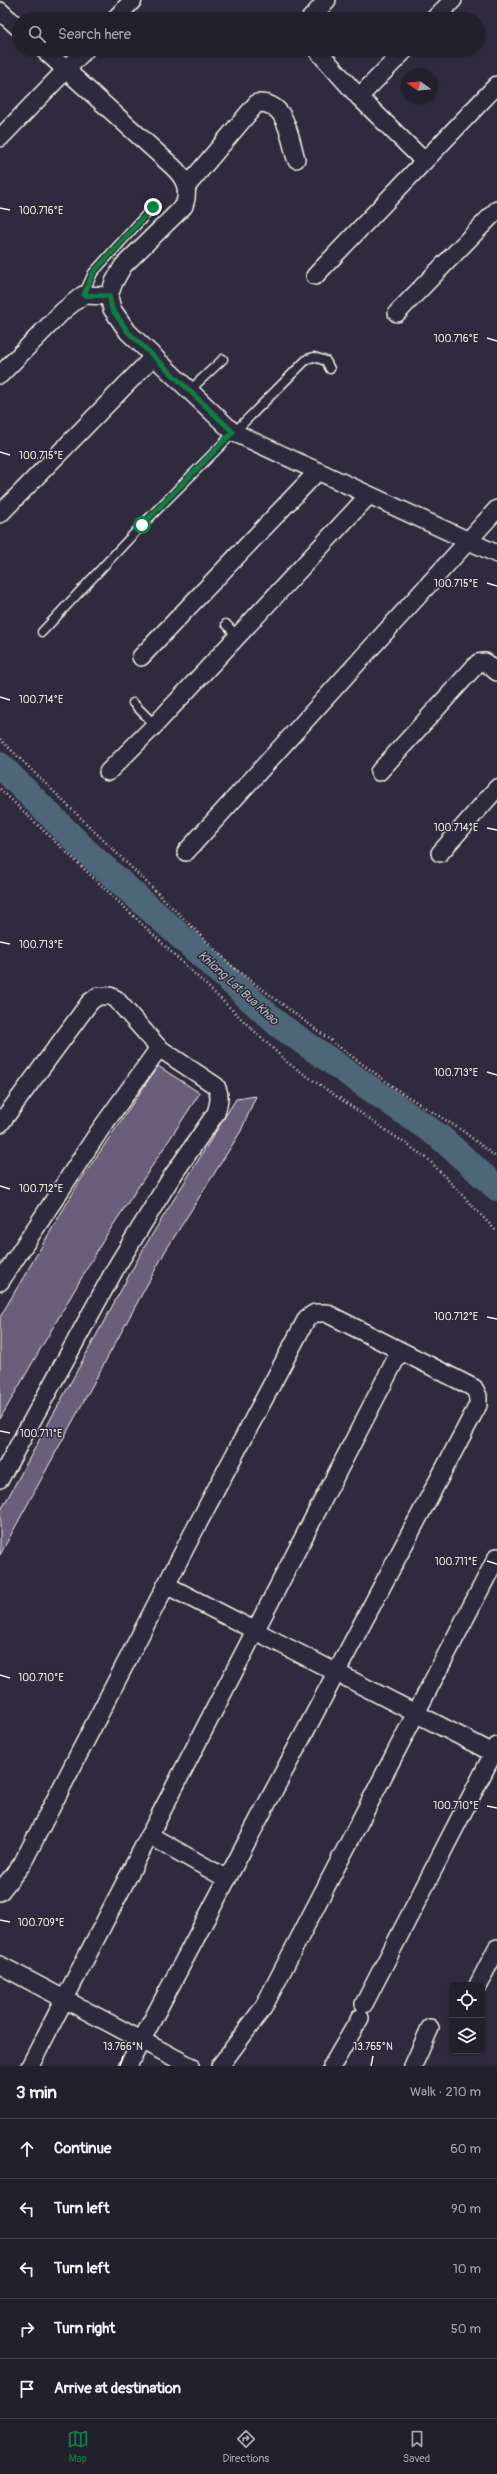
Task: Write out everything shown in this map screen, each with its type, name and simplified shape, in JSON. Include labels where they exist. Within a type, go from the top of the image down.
[{"type":"street","points":[[122,12],[133,0]]},
{"type":"street","points":[[316,12],[327,0]]},
{"type":"street","points":[[441,12],[453,0]]},
{"type":"street","points":[[0,11],[12,22]]},
{"type":"street","points":[[51,56],[172,166],[181,175],[187,186],[187,197],[184,206],[123,266],[109,296],[112,309],[128,332],[233,432],[467,542],[497,554]]},
{"type":"street","points":[[0,138],[79,56]]},
{"type":"street","points":[[322,56],[359,97],[424,161]]},
{"type":"street","points":[[359,97],[399,56]]},
{"type":"street","points":[[315,276],[497,84]]},
{"type":"street","points":[[187,186],[257,103],[270,103],[282,113],[296,159]]},
{"type":"street","points":[[397,313],[497,210]]},
{"type":"street","points":[[0,375],[63,311],[84,295],[109,296]]},
{"type":"street","points":[[0,514],[154,356]]},
{"type":"street","points":[[141,657],[317,472]]},
{"type":"street","points":[[108,772],[155,725],[368,496]]},
{"type":"street","points":[[186,852],[497,509]]},
{"type":"street","points":[[379,772],[478,663],[485,662],[497,672]]},
{"type":"street","points":[[440,854],[497,788]]},
{"type":"street","points":[[0,1124],[90,1002],[98,996],[110,996],[116,999],[159,1048],[216,1086],[219,1093],[219,1103],[216,1113],[171,1178],[118,1264],[0,1479]]},
{"type":"street","points":[[0,1282],[100,1130],[159,1048]]},
{"type":"street","points":[[0,1892],[22,1864],[166,1585],[307,1318],[315,1313],[326,1313],[474,1388],[478,1396],[478,1405],[128,2066]]},
{"type":"street","points":[[30,2066],[400,1351]]},
{"type":"street","points":[[220,2066],[263,2008],[497,1557]]},
{"type":"street","points":[[166,1585],[496,1751],[362,2011],[332,2066]]},
{"type":"street","points":[[149,1835],[226,1879]]},
{"type":"street","points":[[480,1982],[497,1948]]},
{"type":"street","points":[[0,1965],[190,2066]]},
{"type":"street","points":[[413,2066],[430,2028]]},
{"type":"lane","points":[[84,295],[93,273],[153,207]]},
{"type":"lane","points":[[42,632],[233,432],[307,359],[314,357],[326,361],[330,369]]},
{"type":"lane","points":[[190,390],[223,359]]},
{"type":"lane","points":[[226,624],[238,636]]},
{"type":"lane","points":[[133,703],[155,725]]},
{"type":"path","points":[[0,739],[234,968],[402,1093],[463,1130],[497,1158]]},
{"type":"path","points":[[0,789],[288,1063],[428,1159],[497,1232]]},
{"type":"building","points":[[158,1066],[200,1093],[104,1239],[0,1419],[0,1317],[80,1181]]},
{"type":"building","points":[[256,1096],[241,1131],[166,1250],[0,1555],[0,1512],[145,1246],[236,1099]]},
{"type":"waterway","name":"Khlong Lat Bua Khao","points":[[0,765],[88,853],[279,1025],[440,1137],[497,1188]]},
{"type":"route","points":[[142,525],[233,432],[128,332],[112,309],[109,296],[91,294],[84,295],[93,273],[153,207]]}]
